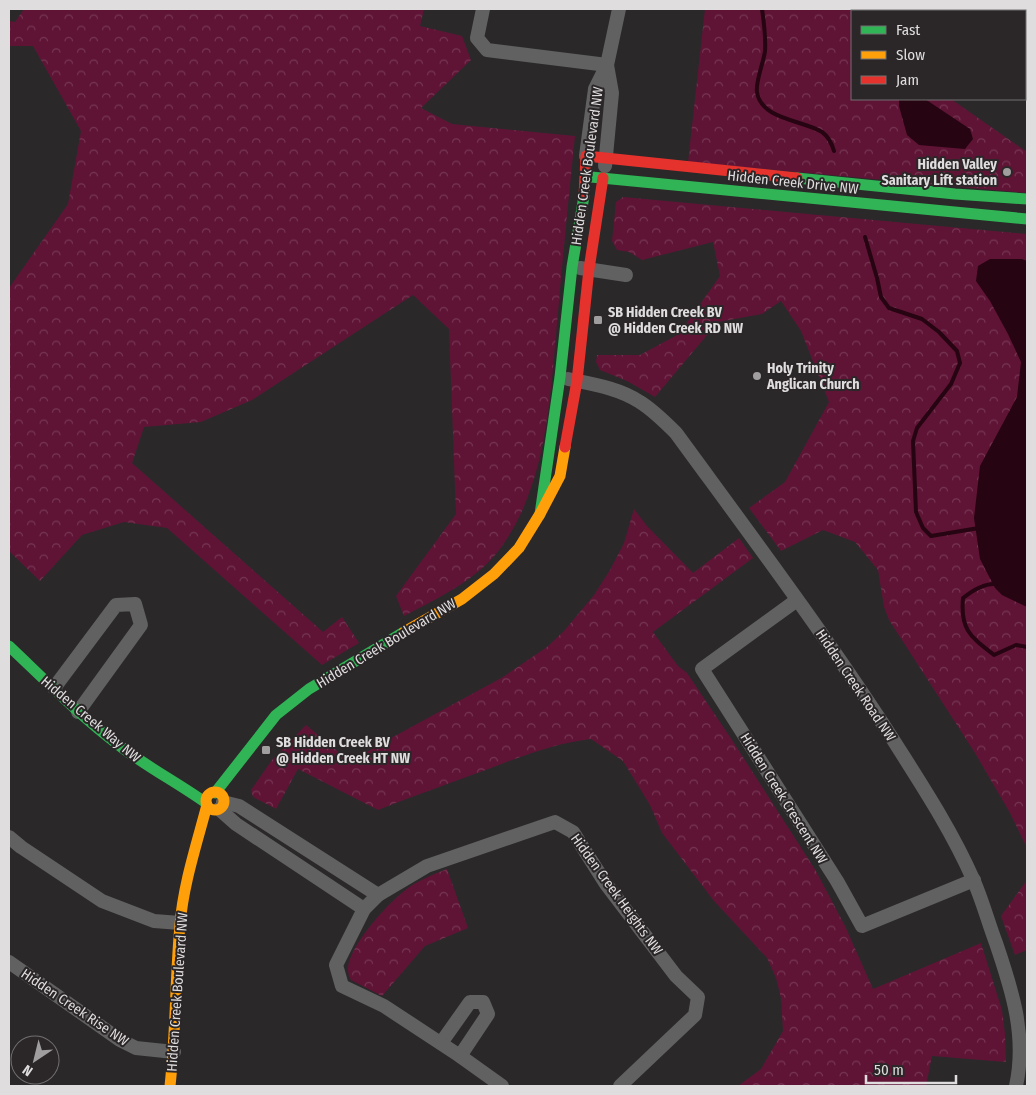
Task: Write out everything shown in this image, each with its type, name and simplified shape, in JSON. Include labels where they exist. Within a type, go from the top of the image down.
[{"type":"street","points":[[483,9],[477,38],[487,50],[607,65],[619,9]]},
{"type":"street","name":"Hidden Creek Boulevard NW","points":[[540,514],[560,377],[572,268],[585,193],[586,156],[595,89],[607,65]]},
{"type":"street","name":"Hidden Creek Boulevard NW","points":[[170,1086],[174,1052],[180,923],[189,876],[199,840],[215,802],[232,773],[250,746],[276,715],[309,689],[366,653],[419,625],[462,599],[494,574],[519,548],[560,476],[577,381],[589,270],[606,160],[612,94],[607,65]]},
{"type":"street","name":"Hidden Creek Drive NW","points":[[586,156],[606,160],[955,194],[1027,199]]},
{"type":"street","name":"Hidden Creek Drive NW","points":[[586,176],[1027,219]]},
{"type":"street","points":[[1008,218],[1009,197]]},
{"type":"street","points":[[572,268],[626,275]]},
{"type":"street","name":"Hidden Creek Road NW","points":[[560,377],[609,389],[638,400],[661,417],[676,433],[850,673],[937,809],[974,880],[1007,975],[1015,1004],[1020,1035],[1019,1071],[1016,1086]]},
{"type":"street","name":"Hidden Creek Crescent NW","points":[[797,600],[702,669],[837,881],[862,926],[974,880]]},
{"type":"street","points":[[54,688],[116,605],[135,604],[141,625],[78,712]]},
{"type":"street","name":"Hidden Creek Way NW","points":[[9,646],[78,712],[119,746],[146,765],[215,802],[239,806],[378,895]]},
{"type":"street","name":"Hidden Creek Way NW","points":[[215,802],[236,824],[364,909]]},
{"type":"street","name":"Hidden Creek Heights NW","points":[[502,1086],[384,1006],[342,986],[336,965],[364,909],[378,895],[427,866],[555,822],[573,832],[606,884],[676,976],[698,997],[695,1015],[620,1086]]},
{"type":"street","points":[[9,837],[102,901],[154,921],[180,923]]},
{"type":"street","name":"Hidden Creek Rise NW","points":[[9,962],[120,1040],[136,1048],[174,1052]]},
{"type":"street","points":[[441,1043],[470,1002],[484,1002],[488,1014],[460,1056]]},
{"type":"green space","points":[[24,9],[424,9],[420,26],[462,36],[471,60],[421,108],[452,124],[575,136],[549,405],[538,466],[529,495],[516,523],[500,549],[468,580],[404,616],[396,596],[456,514],[449,329],[413,295],[252,400],[201,422],[144,427],[132,463],[323,632],[342,617],[359,643],[322,665],[167,528],[124,522],[82,535],[40,581],[9,551],[9,288],[68,204],[81,131],[33,46],[9,46],[9,21],[15,22]]},
{"type":"green space","points":[[705,9],[940,9],[942,10],[851,10],[851,100],[952,100],[1027,152],[1027,193],[688,162]]},
{"type":"green space","points":[[623,197],[1027,234],[1027,848],[1010,813],[975,753],[889,620],[884,607],[878,570],[855,542],[823,530],[781,551],[749,508],[785,482],[829,402],[801,331],[781,301],[762,314],[718,322],[655,397],[627,381],[600,370],[596,362],[597,355],[640,355],[679,334],[720,276],[713,242],[642,260],[629,252],[617,250],[612,241],[616,202]]},
{"type":"green space","points":[[634,509],[647,526],[693,573],[739,538],[753,558],[653,632],[678,666],[687,673],[816,871],[845,926],[873,989],[981,943],[1002,1010],[1006,1062],[932,1056],[926,1086],[738,1086],[761,1069],[783,1031],[781,998],[776,978],[767,958],[714,901],[662,833],[650,805],[623,761],[591,739],[563,744],[536,752],[378,810],[298,769],[276,809],[253,797],[251,790],[272,760],[306,725],[352,763],[382,743],[503,677],[547,647],[564,631],[594,595],[610,570],[624,543]]},
{"type":"green space","points":[[447,869],[468,928],[425,946],[382,996],[351,980],[348,970],[354,950],[378,917],[408,888]]},
{"type":"green space","points":[[1027,880],[1027,950],[1015,955],[1001,916]]},
{"type":"shaded area","points":[[899,100],[926,100],[970,129],[973,139],[965,149],[919,145],[907,135]]},
{"type":"shaded area","points":[[990,259],[1022,259],[1027,261],[1027,607],[1002,595],[995,588],[980,559],[974,518],[980,466],[1017,397],[1021,362],[990,301],[976,281],[978,266]]},
{"type":"waterway","points":[[762,9],[765,45],[757,88],[760,101],[774,114],[822,132],[827,136],[834,151]]},
{"type":"waterway","points":[[865,237],[881,297],[889,308],[922,319],[939,332],[957,351],[960,363],[951,384],[917,428],[913,441],[916,512],[923,528],[931,536],[979,528]]},
{"type":"waterway","points":[[996,584],[979,588],[963,598],[965,625],[973,637],[994,655],[1016,645],[1027,647]]},
{"type":"traffic: fast","points":[[591,177],[1027,219]]},
{"type":"traffic: fast","points":[[797,178],[955,194],[1027,199]]},
{"type":"traffic: fast","points":[[540,514],[560,377],[572,267],[584,196]]},
{"type":"traffic: fast","points":[[215,793],[276,715],[309,689],[404,632]]},
{"type":"traffic: fast","points":[[9,646],[63,698],[130,754],[206,803]]},
{"type":"traffic: slow","points":[[404,632],[462,599],[494,574],[519,548],[560,476],[565,447]]},
{"type":"traffic: slow","points":[[215,792],[221,795],[224,801],[221,807],[215,810],[209,807],[206,801],[209,795],[215,792]]},
{"type":"traffic: slow","points":[[170,1086],[178,945],[182,910],[191,864],[207,805]]},
{"type":"traffic: jam","points":[[584,196],[586,156],[797,178]]},
{"type":"traffic: jam","points":[[565,447],[577,381],[589,269],[603,178]]},
{"type":"place","name":"Hidden Valley Sanitary Lift station","points":[[1007,172]]},
{"type":"place","name":"SB Hidden Creek BV @ Hidden Creek RD NW","points":[[598,320]]},
{"type":"place","name":"Holy Trinity Anglican Church","points":[[757,376]]},
{"type":"place","name":"SB Hidden Creek BV @ Hidden Creek HT NW","points":[[266,750]]}]
